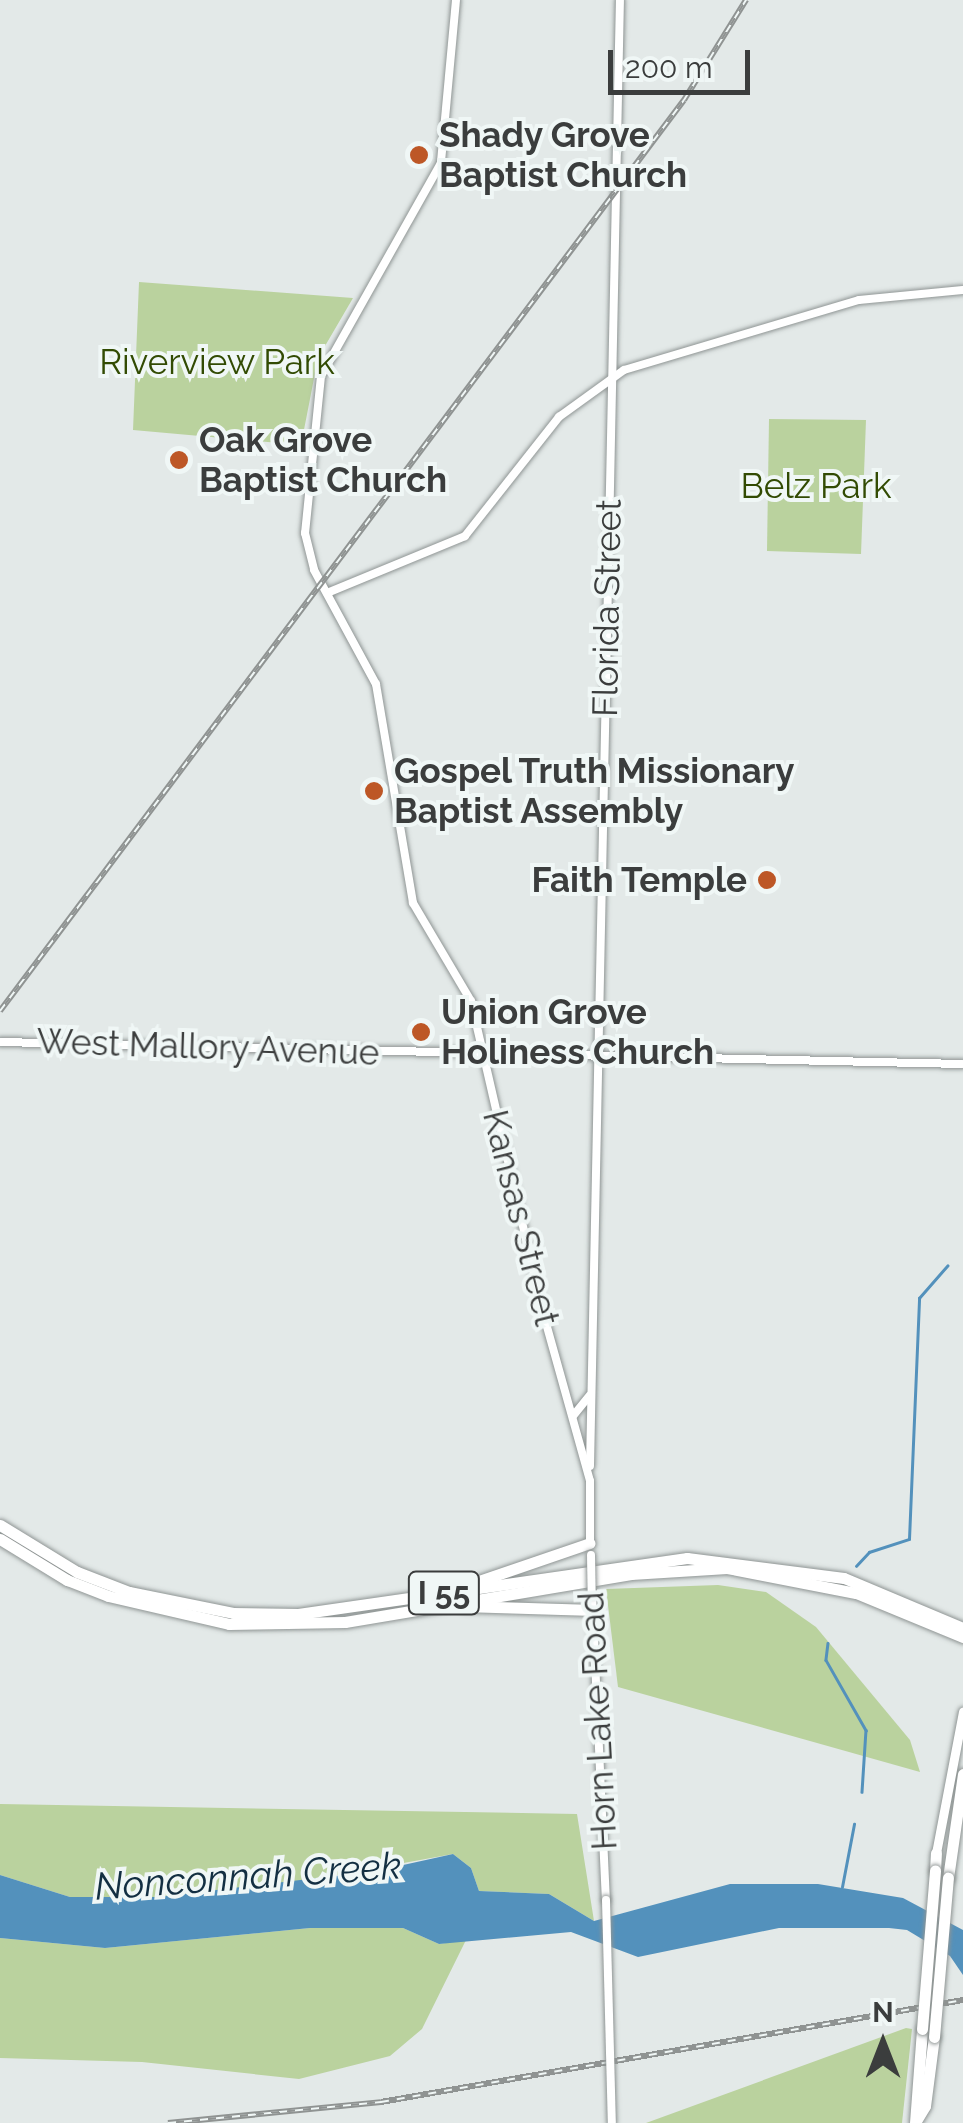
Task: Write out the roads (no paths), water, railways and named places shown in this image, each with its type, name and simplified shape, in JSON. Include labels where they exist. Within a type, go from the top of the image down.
[{"type":"highway","name":"I 55","points":[[0,1524],[77,1572],[204,1610],[298,1614],[631,1574],[727,1568],[856,1593],[963,1637]]},
{"type":"highway","name":"I 55","points":[[0,1539],[67,1580],[173,1616],[285,1627],[638,1562],[738,1560],[844,1578],[963,1628]]},
{"type":"highway","points":[[428,1601],[591,1549]]},
{"type":"highway","points":[[428,1601],[594,1610]]},
{"type":"highway","points":[[916,2122],[925,2106],[948,1878],[963,1774]]},
{"type":"highway","points":[[956,1818],[963,1798]]},
{"type":"highway","points":[[916,2122],[936,1853]]},
{"type":"main road","name":"Kansas Street","points":[[456,0],[439,173],[330,352],[314,402],[304,532],[327,594],[376,684],[407,884],[466,988],[590,1480],[591,1549]]},
{"type":"main road","name":"Florida Street","points":[[590,1480],[620,0]]},
{"type":"main road","points":[[327,594],[465,536],[559,416],[611,377],[859,300],[963,290]]},
{"type":"main road","name":"West Mallory Avenue","points":[[0,1042],[963,1064]]},
{"type":"main road","points":[[573,1416],[590,1395]]},
{"type":"main road","name":"Horn Lake Road","points":[[591,1549],[612,2123]]},
{"type":"main road","points":[[936,1853],[963,1712]]},
{"type":"water","points":[[453,1854],[471,1868],[479,1891],[549,1894],[594,1921],[730,1884],[818,1884],[903,1898],[963,1930],[963,1975],[950,1956],[907,1930],[889,1928],[779,1928],[638,1957],[571,1932],[439,1944],[403,1928],[310,1928],[105,1948],[0,1938],[0,1875],[70,1897],[157,1897],[376,1871]]},
{"type":"waterway","points":[[856,1566],[869,1552],[909,1539],[919,1298],[947,1266]]},
{"type":"waterway","points":[[828,1643],[826,1660],[866,1730],[862,1792]]},
{"type":"waterway","points":[[842,1887],[854,1824]]},
{"type":"railway","points":[[0,1011],[684,100],[746,0]]},
{"type":"railway","points":[[168,2123],[381,2102],[963,2000]]},
{"type":"place","name":"Shady Grove Baptist Church","points":[[419,155]]},
{"type":"place","name":"Oak Grove Baptist Church","points":[[179,460]]},
{"type":"place","name":"Gospel Truth Missionary Baptist Assembly","points":[[374,791]]},
{"type":"place","name":"Faith Temple","points":[[767,880]]},
{"type":"place","name":"Union Grove Holiness Church","points":[[421,1032]]},
{"type":"park label","name":"Riverview Park","points":[[217,362]]},
{"type":"park label","name":"Belz Park","points":[[816,486]]},
{"type":"water label","name":"Nonconnah Creek","points":[[248,1876]]}]
